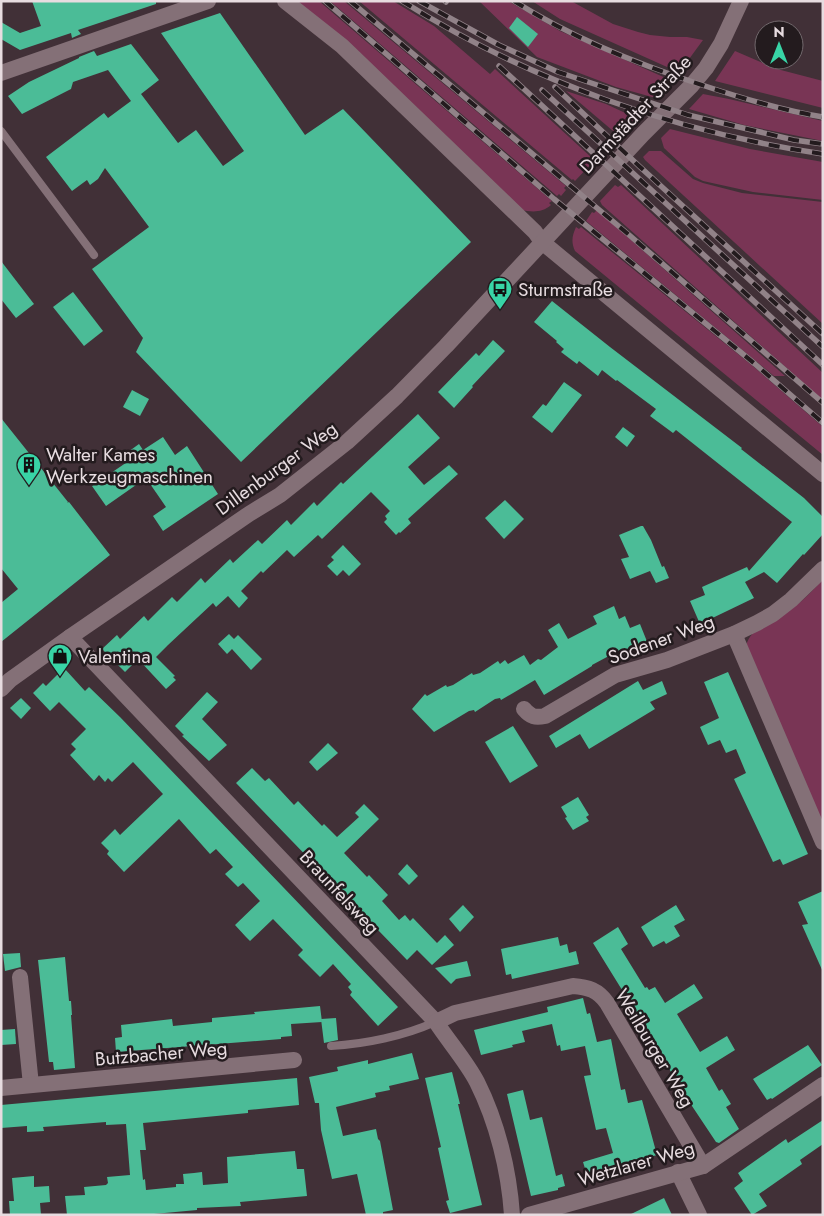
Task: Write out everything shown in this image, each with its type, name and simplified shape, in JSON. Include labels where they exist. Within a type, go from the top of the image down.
[{"type":"street","points":[[1,72],[208,1]]},
{"type":"street","points":[[285,1],[342,46],[535,232],[542,242],[823,474]]},
{"type":"street","name":"Darmstädter Straße","points":[[542,242],[706,68],[721,44],[741,1]]},
{"type":"street","name":"Dillenburger Weg","points":[[1,689],[10,680],[70,637],[280,495],[347,442],[397,396],[446,346],[542,242]]},
{"type":"street","name":"Sodener Weg","points":[[524,709],[530,716],[536,718],[545,716],[615,675],[667,660],[734,634],[773,614],[791,600],[823,569]]},
{"type":"street","name":"Sodener Weg","points":[[734,634],[823,842]]},
{"type":"street","name":"Braunfelsweg","points":[[70,637],[436,1022],[476,1082],[494,1124],[505,1168],[512,1215]]},
{"type":"street","points":[[20,977],[32,1085]]},
{"type":"street","name":"Weilburger Weg","points":[[436,1022],[455,1013],[573,986],[587,987],[600,994],[703,1166]]},
{"type":"street","name":"Butzbacher Weg","points":[[1,1088],[294,1060]]},
{"type":"street","name":"Wetzlarer Weg","points":[[529,1215],[703,1166],[823,1085]]},
{"type":"street","points":[[678,1172],[699,1215]]},
{"type":"lane","points":[[1,131],[94,256]]},
{"type":"lane","points":[[331,1046],[356,1045],[436,1022]]},
{"type":"shaded area","points":[[296,1],[319,1],[552,201],[549,203],[551,205],[537,211],[521,210]]},
{"type":"shaded area","points":[[330,1],[344,1],[566,186],[564,188],[566,190],[561,196],[559,194],[557,196]]},
{"type":"shaded area","points":[[359,1],[393,1],[434,26],[490,74],[495,69],[592,158],[590,161],[592,163],[575,181],[572,180]]},
{"type":"shaded area","points":[[479,1],[508,1],[560,31],[668,79],[665,82],[668,84],[655,97],[652,97],[616,87],[537,57]]},
{"type":"shaded area","points":[[532,1],[571,1],[613,24],[638,32],[650,35],[703,40],[681,70],[678,69],[676,71],[560,19]]},
{"type":"shaded area","points":[[735,51],[754,59],[754,70],[781,70],[823,81],[823,108],[715,81]]},
{"type":"shaded area","points":[[566,91],[606,104],[636,118],[619,136]]},
{"type":"shaded area","points":[[703,94],[823,121],[823,141],[744,125],[689,109]]},
{"type":"shaded area","points":[[670,129],[750,149],[823,162],[823,200],[753,192],[703,181],[695,177],[664,148],[661,138]]},
{"type":"shaded area","points":[[649,151],[661,151],[693,179],[703,183],[742,193],[823,202],[823,324],[645,160],[643,157]]},
{"type":"shaded area","points":[[615,185],[618,187],[621,185],[823,373],[823,400],[602,205],[600,201]]},
{"type":"shaded area","points":[[597,210],[785,376],[774,376],[586,221],[592,212],[594,213]]},
{"type":"shaded area","points":[[576,227],[579,229],[581,227],[754,367],[823,427],[823,455],[575,251],[573,239]]},
{"type":"shaded area","points":[[823,579],[823,827],[746,646],[749,639],[759,628],[798,604]]},
{"type":"building","points":[[32,1],[156,1],[156,4],[78,30],[81,34],[72,38],[71,33],[20,50],[1,39],[1,22],[20,33],[41,26]]},
{"type":"building","points":[[220,13],[305,135],[343,109],[471,242],[241,462],[136,352],[143,338],[92,269],[149,227],[105,168],[98,179],[90,185],[87,180],[72,191],[46,157],[104,113],[108,118],[131,101],[108,70],[73,82],[71,89],[22,114],[8,96],[29,82],[79,57],[94,51],[97,56],[131,44],[159,80],[141,94],[178,143],[196,130],[223,166],[244,151],[161,33]]},
{"type":"building","points":[[517,17],[538,34],[528,47],[509,28]]},
{"type":"building","points":[[1,261],[34,304],[16,318],[1,299]]},
{"type":"building","points":[[73,292],[103,331],[84,346],[53,307]]},
{"type":"building","points":[[552,301],[742,448],[804,498],[823,517],[823,534],[777,583],[764,572],[745,582],[754,598],[700,624],[690,601],[705,595],[702,587],[747,567],[749,571],[792,522],[676,430],[673,433],[650,416],[656,409],[617,380],[602,370],[598,376],[579,361],[577,364],[561,352],[564,349],[557,341],[534,322]]},
{"type":"building","points":[[493,340],[505,351],[454,408],[438,392],[476,353],[479,356]]},
{"type":"building","points":[[564,382],[582,395],[552,433],[532,417],[543,404],[546,406]]},
{"type":"building","points":[[132,390],[149,399],[140,416],[123,407]]},
{"type":"building","points":[[418,414],[440,438],[408,467],[424,485],[449,465],[458,474],[408,519],[411,523],[400,533],[396,535],[384,522],[387,519],[385,516],[390,511],[371,492],[322,539],[318,535],[294,557],[287,550],[263,573],[261,571],[241,591],[248,598],[239,608],[228,596],[216,607],[213,603],[168,645],[156,657],[175,676],[173,677],[176,680],[166,689],[138,659],[125,672],[102,649],[117,635],[120,639],[144,616],[148,621],[172,597],[177,602],[201,578],[205,583],[230,559],[233,563],[258,540],[262,544],[287,520],[291,525],[314,502],[317,506],[341,482],[343,484]]},
{"type":"building","name":"Walter Kames Werkzeugmaschinen","points":[[1,418],[110,555],[1,642],[1,603],[18,589],[1,568]]},
{"type":"building","points":[[623,427],[635,436],[627,447],[615,437]]},
{"type":"building","points":[[163,437],[175,455],[187,446],[218,494],[163,531],[153,516],[166,507],[146,478],[106,506],[92,486],[133,458],[128,452],[139,444],[143,450]]},
{"type":"building","points":[[505,500],[524,519],[504,539],[485,518]]},
{"type":"building","points":[[643,526],[651,540],[662,567],[664,566],[669,578],[656,583],[650,571],[630,579],[621,559],[629,557],[619,535]]},
{"type":"building","points":[[343,545],[361,564],[349,576],[343,570],[337,576],[327,566],[334,560],[331,557]]},
{"type":"building","points":[[614,606],[619,619],[625,616],[630,628],[640,624],[648,644],[623,655],[620,650],[544,695],[535,680],[501,700],[500,698],[495,699],[475,712],[474,710],[469,711],[434,732],[412,709],[425,694],[427,696],[446,685],[447,687],[453,685],[472,673],[473,675],[480,673],[498,661],[500,664],[505,660],[508,664],[524,655],[530,665],[538,659],[541,660],[558,647],[548,630],[559,623],[568,639],[597,624],[593,616]]},
{"type":"building","points":[[229,634],[234,639],[238,635],[262,659],[251,670],[232,649],[227,654],[218,644]]},
{"type":"building","points":[[64,668],[85,691],[89,687],[120,717],[398,1007],[378,1026],[350,995],[352,992],[348,987],[351,984],[333,964],[320,977],[298,955],[303,950],[273,919],[250,941],[246,937],[235,925],[260,901],[243,883],[238,887],[225,874],[233,867],[216,849],[210,854],[179,819],[124,872],[107,854],[109,851],[101,843],[115,829],[120,835],[163,794],[133,762],[112,782],[108,778],[105,782],[99,775],[94,781],[70,755],[76,749],[71,744],[86,729],[59,702],[50,711],[33,693],[43,683],[46,686]]},
{"type":"building","points":[[728,672],[808,854],[783,865],[780,859],[773,862],[734,779],[746,773],[736,749],[726,753],[720,740],[708,745],[700,727],[719,718],[704,682]]},
{"type":"building","points":[[638,681],[643,690],[662,681],[667,694],[650,702],[655,709],[589,749],[580,734],[556,748],[549,736]]},
{"type":"building","points":[[207,692],[218,702],[202,719],[227,745],[209,761],[182,736],[184,735],[175,726]]},
{"type":"building","points":[[21,698],[31,708],[21,719],[10,708]]},
{"type":"building","points":[[513,726],[538,766],[510,783],[485,742]]},
{"type":"building","points":[[328,743],[338,753],[317,771],[309,762]]},
{"type":"building","points":[[252,768],[265,781],[269,778],[294,805],[298,801],[322,826],[324,824],[337,837],[359,817],[355,813],[364,804],[379,819],[344,853],[388,895],[382,901],[399,920],[405,915],[410,921],[413,918],[437,943],[445,935],[454,945],[432,965],[417,950],[407,960],[236,783]]},
{"type":"building","points":[[578,797],[589,815],[586,817],[589,821],[573,830],[565,818],[567,817],[561,807]]},
{"type":"building","points":[[407,864],[418,876],[409,885],[398,874]]},
{"type":"building","points":[[823,891],[823,972],[802,925],[808,924],[798,902]]},
{"type":"building","points":[[463,905],[474,917],[460,932],[449,919]]},
{"type":"building","points":[[676,905],[685,920],[674,926],[680,936],[666,944],[664,941],[653,947],[641,927]]},
{"type":"building","points":[[618,927],[628,944],[621,949],[645,988],[647,987],[649,990],[655,987],[665,1003],[694,984],[703,998],[677,1014],[700,1052],[727,1036],[735,1050],[706,1068],[719,1091],[722,1089],[731,1104],[726,1107],[739,1129],[719,1143],[716,1142],[692,1106],[647,1033],[641,1018],[593,943]]},
{"type":"building","points":[[558,937],[560,946],[567,944],[569,953],[576,951],[579,964],[512,979],[511,974],[506,975],[501,949]]},
{"type":"building","points":[[20,953],[21,967],[5,971],[3,954]]},
{"type":"building","points":[[65,957],[69,1001],[71,1001],[75,1068],[54,1070],[53,1062],[49,1062],[38,960]]},
{"type":"building","points":[[467,961],[471,976],[456,979],[451,984],[435,968]]},
{"type":"building","points":[[583,998],[587,1014],[590,1013],[597,1042],[611,1039],[621,1090],[625,1089],[628,1103],[642,1100],[657,1155],[587,1175],[583,1162],[613,1153],[606,1128],[596,1130],[584,1076],[591,1075],[585,1046],[561,1051],[560,1045],[557,1046],[552,1024],[522,1031],[525,1042],[481,1055],[474,1030],[548,1012],[547,1007]]},
{"type":"building","points":[[320,1006],[322,1022],[291,1024],[292,1036],[281,1037],[281,1039],[116,1052],[115,1038],[122,1037],[121,1025],[172,1019],[173,1026],[212,1022],[212,1018],[255,1014],[254,1012]]},
{"type":"building","points":[[336,1018],[338,1040],[324,1043],[321,1019]]},
{"type":"building","points":[[15,1029],[16,1044],[1,1045],[1,1030]]},
{"type":"building","points":[[808,1045],[822,1065],[772,1099],[767,1100],[753,1079]]},
{"type":"building","points":[[412,1053],[419,1079],[389,1086],[390,1090],[375,1093],[376,1097],[336,1107],[343,1136],[376,1129],[380,1141],[393,1210],[383,1212],[383,1215],[366,1215],[357,1174],[332,1179],[321,1130],[319,1103],[315,1103],[309,1077],[338,1071],[337,1067],[368,1060],[368,1064]]},
{"type":"building","points":[[452,1072],[482,1205],[450,1213],[446,1201],[449,1200],[438,1148],[441,1147],[425,1078]]},
{"type":"building","points":[[297,1078],[299,1105],[248,1110],[248,1113],[143,1123],[146,1150],[140,1150],[146,1190],[176,1187],[176,1184],[184,1184],[183,1174],[202,1172],[203,1185],[228,1183],[227,1157],[295,1151],[297,1169],[304,1169],[307,1196],[240,1202],[241,1206],[197,1208],[197,1210],[143,1215],[67,1215],[65,1196],[85,1195],[84,1187],[106,1185],[108,1183],[107,1177],[130,1175],[126,1124],[106,1125],[106,1122],[43,1127],[44,1131],[27,1132],[27,1126],[1,1128],[1,1105]]},
{"type":"building","points":[[523,1090],[530,1120],[542,1117],[556,1176],[562,1174],[565,1186],[558,1188],[558,1190],[531,1196],[507,1094]]},
{"type":"building","points":[[823,1120],[823,1144],[800,1160],[802,1164],[759,1194],[767,1206],[752,1215],[734,1188],[743,1181],[738,1173],[786,1139],[788,1143]]},
{"type":"building","points":[[34,1176],[34,1187],[49,1186],[50,1202],[40,1203],[41,1215],[10,1215],[9,1201],[14,1201],[12,1178]]},
{"type":"building","points":[[664,1198],[672,1215],[629,1215]]},
{"type":"railway","points":[[325,1],[554,199],[755,364],[823,423]]},
{"type":"railway","points":[[350,1],[628,234],[823,403]]},
{"type":"railway","points":[[402,1],[450,30],[501,56],[552,79],[605,99],[658,117],[713,132],[823,154]]},
{"type":"railway","points":[[419,1],[499,45],[558,72],[688,115],[794,140],[823,144]]},
{"type":"railway","points":[[514,1],[559,27],[605,49],[653,68],[746,99],[823,117]]},
{"type":"railway","points":[[499,66],[823,365]]},
{"type":"railway","points":[[555,87],[823,334]]},
{"type":"railway","points":[[542,90],[823,347]]},
{"type":"place","name":"Sturmstraße","points":[[500,310]]},
{"type":"place","name":"Walter Kames Werkzeugmaschinen","points":[[29,486]]},
{"type":"place","name":"Valentina","points":[[60,677]]}]
